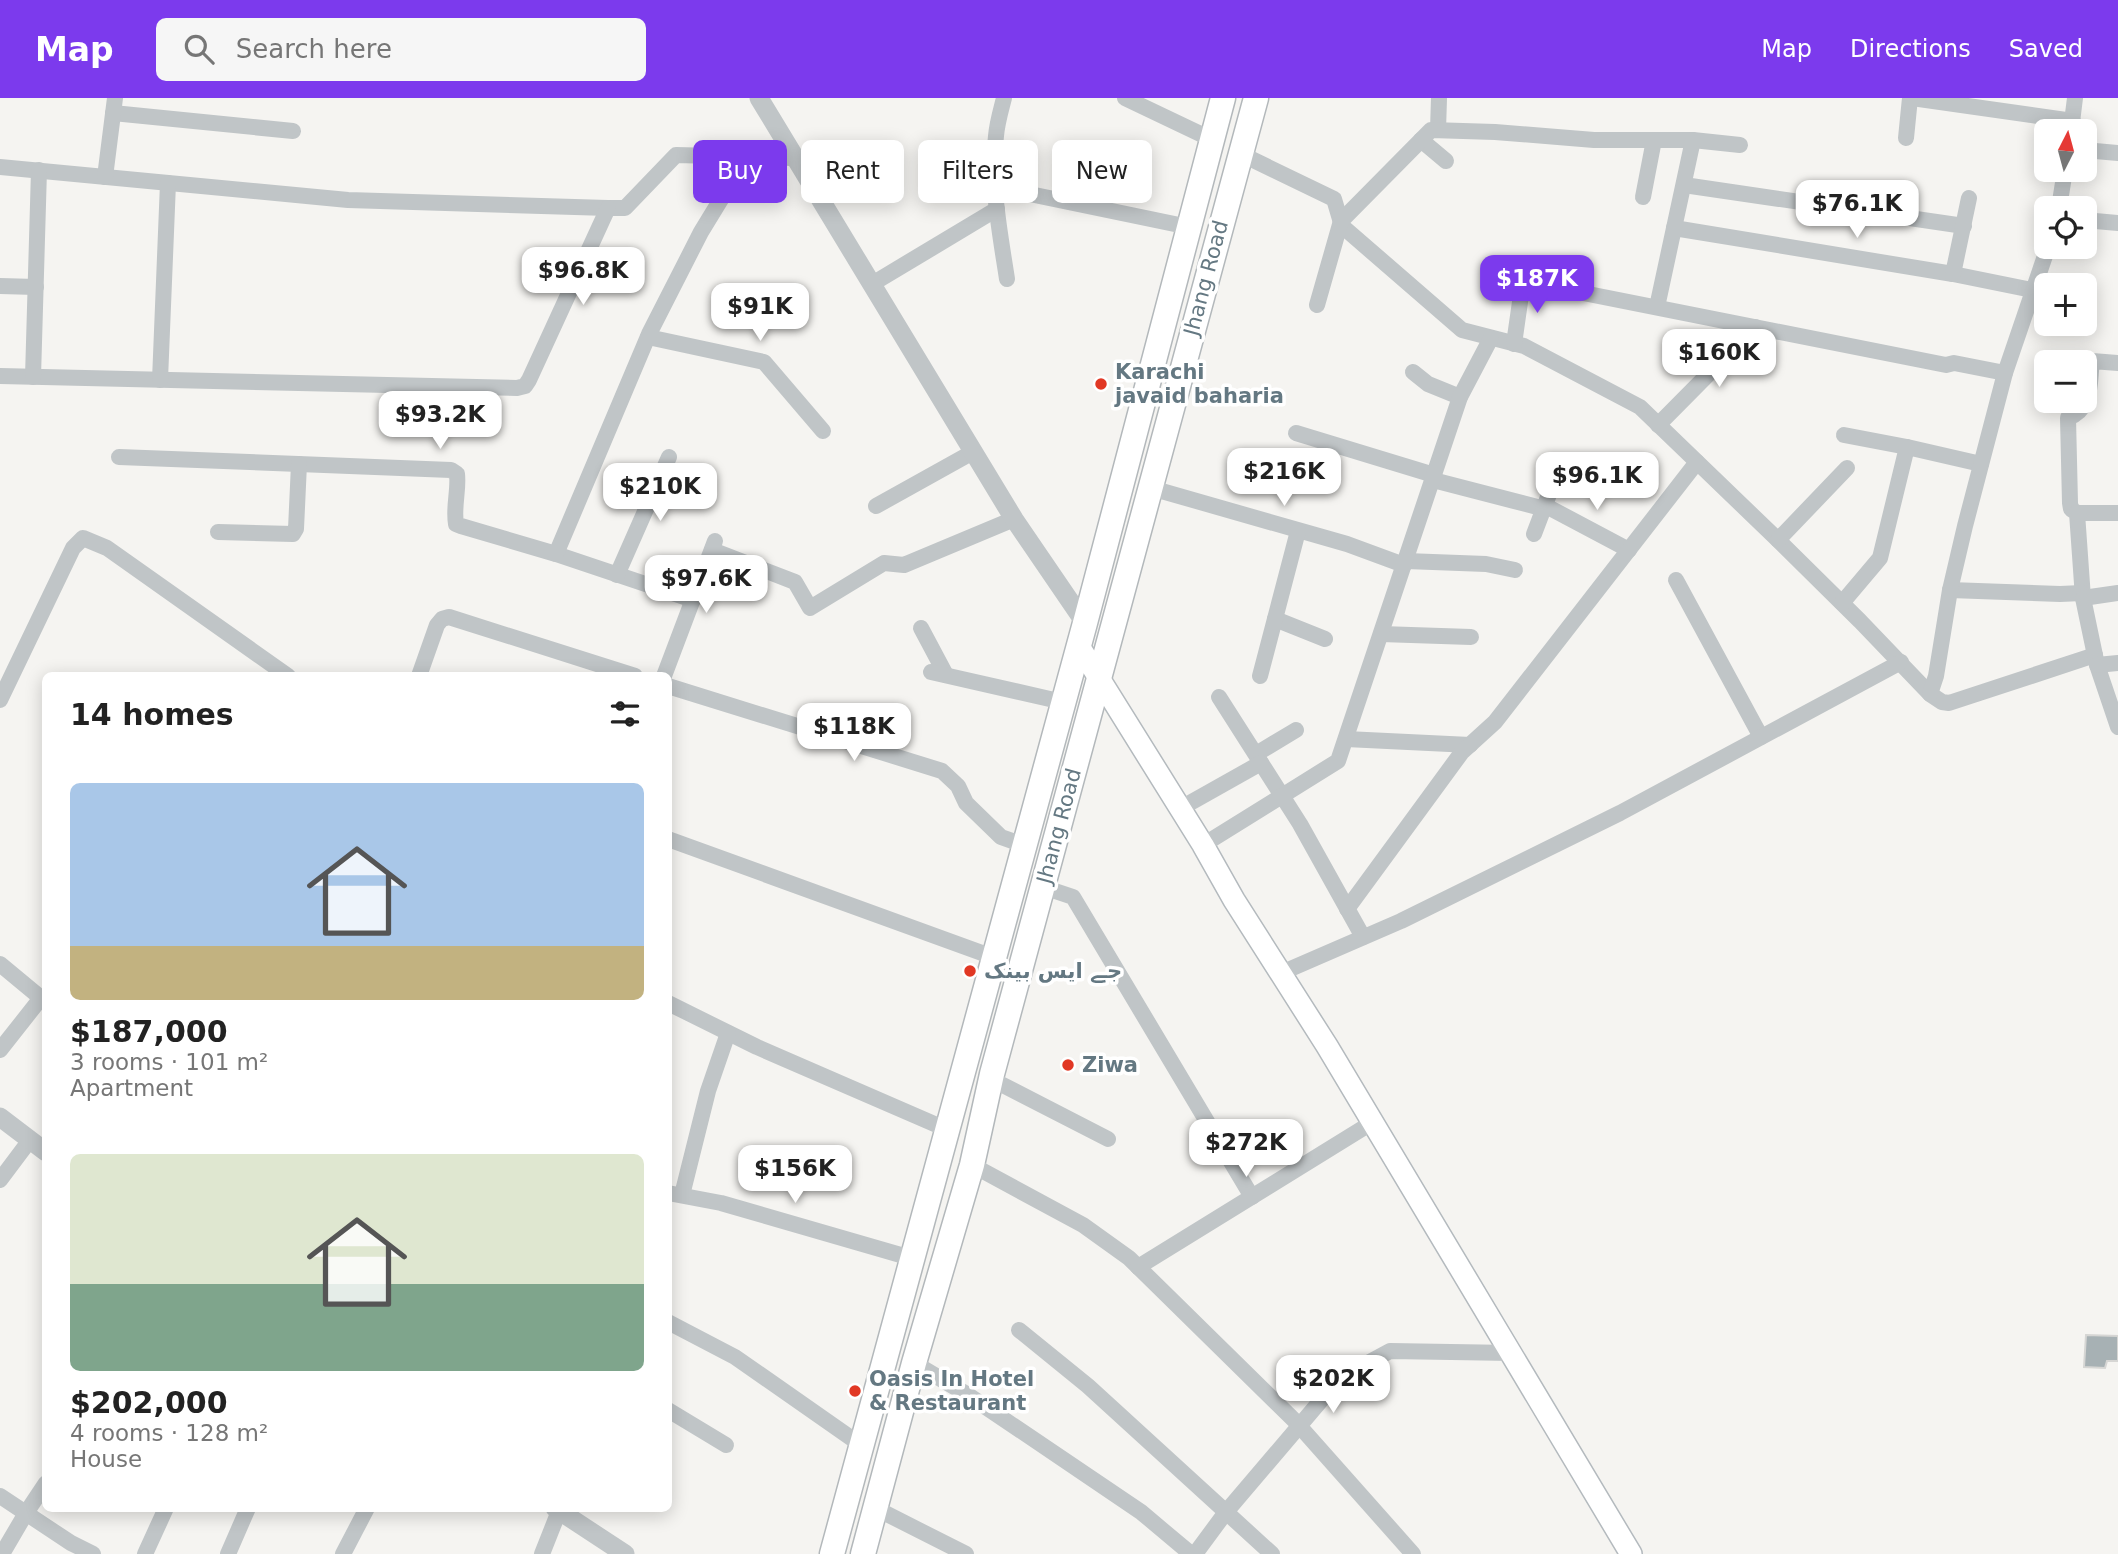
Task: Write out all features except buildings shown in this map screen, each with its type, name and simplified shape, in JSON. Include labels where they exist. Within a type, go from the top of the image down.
[{"type":"main road","name":"Jhang Road","points":[[832,1554],[1082,634],[1223,98]]},
{"type":"main road","name":"Jhang Road","points":[[863,1554],[914,1363],[972,1165],[991,1079],[1256,98]]},
{"type":"main road","points":[[1082,634],[1099,677],[1373,1122],[1631,1554]]},
{"type":"street","points":[[996,140],[1004,98]]},
{"type":"street","points":[[1125,98],[1211,139]]},
{"type":"street","points":[[1438,130],[1439,98]]},
{"type":"street","points":[[1906,138],[1911,98],[2034,119]]},
{"type":"street","points":[[2073,119],[2075,98]]},
{"type":"street","points":[[767,102],[795,158],[1082,634]]},
{"type":"street","points":[[106,177],[114,106],[293,131]]},
{"type":"street","points":[[1317,305],[1341,221],[1431,130],[1594,140],[1693,140],[1740,145]]},
{"type":"street","points":[[1643,197],[1654,140]]},
{"type":"street","points":[[1657,307],[1693,140]]},
{"type":"street","points":[[1421,141],[1446,161]]},
{"type":"street","points":[[2097,151],[2118,153]]},
{"type":"street","points":[[1241,153],[1334,199],[1342,226],[1462,331],[1524,346],[1640,407],[1842,603],[1930,694],[1942,702],[1949,703],[2096,660],[2118,663]]},
{"type":"street","points":[[0,167],[348,200],[625,208],[676,155],[693,155]]},
{"type":"street","points":[[787,157],[795,158]]},
{"type":"street","points":[[33,377],[39,170]]},
{"type":"street","points":[[160,380],[169,183]]},
{"type":"street","points":[[1684,185],[1964,226]]},
{"type":"street","points":[[1038,195],[1189,226]]},
{"type":"street","points":[[1953,274],[1969,198]]},
{"type":"street","points":[[556,554],[648,337],[701,232],[719,203]]},
{"type":"street","points":[[997,203],[1007,279]]},
{"type":"street","points":[[0,376],[517,388],[525,386],[608,208]]},
{"type":"street","points":[[872,284],[997,209]]},
{"type":"street","points":[[2097,221],[2118,223]]},
{"type":"street","points":[[1674,228],[1953,274],[2032,290]]},
{"type":"street","points":[[1930,694],[1936,676],[1950,590],[1981,464],[2005,373],[2044,259]]},
{"type":"street","points":[[1514,344],[1523,281],[1946,365],[1954,363],[2005,373]]},
{"type":"street","points":[[0,286],[36,287]]},
{"type":"street","points":[[1658,425],[1755,327]]},
{"type":"street","points":[[648,337],[764,362],[823,431]]},
{"type":"street","points":[[1203,845],[1338,761],[1460,397],[1491,338]]},
{"type":"street","points":[[2118,363],[2092,360],[2086,405],[2078,414],[2068,418],[2071,509],[2077,513],[2118,513]]},
{"type":"street","points":[[1413,372],[1428,384],[1460,397]]},
{"type":"street","points":[[1296,433],[1433,477],[1546,507],[1629,550]]},
{"type":"street","points":[[1844,435],[1981,464]]},
{"type":"street","points":[[1842,603],[1880,558],[1907,447]]},
{"type":"street","points":[[876,506],[973,452]]},
{"type":"street","points":[[119,457],[451,470],[457,474],[458,481],[456,524],[693,600]]},
{"type":"street","points":[[617,575],[669,457]]},
{"type":"street","points":[[1347,908],[1454,762],[1494,722],[1698,462]]},
{"type":"street","points":[[218,532],[293,534],[296,529],[299,464]]},
{"type":"street","points":[[1778,540],[1847,468]]},
{"type":"street","points":[[1534,534],[1556,476]]},
{"type":"street","points":[[1151,488],[1405,563],[1486,564],[1515,570]]},
{"type":"street","points":[[2077,513],[2083,595],[2096,660],[2118,727]]},
{"type":"street","points":[[666,672],[713,546],[795,582],[810,608],[884,563],[904,565],[1014,519]]},
{"type":"street","points":[[1260,676],[1298,531]]},
{"type":"street","points":[[0,700],[73,548],[83,538],[107,548],[282,672]]},
{"type":"street","points":[[1676,580],[1761,737]]},
{"type":"street","points":[[1950,590],[2083,595],[2118,593]]},
{"type":"street","points":[[420,672],[438,625],[442,619],[449,617],[622,672]]},
{"type":"street","points":[[1275,619],[1325,639]]},
{"type":"street","points":[[921,628],[939,674],[1063,702]]},
{"type":"street","points":[[1381,634],[1471,636]]},
{"type":"street","points":[[1280,973],[1401,921],[1620,813],[1901,662]]},
{"type":"street","points":[[672,687],[942,771],[958,786],[966,803],[1001,837],[1024,845]]},
{"type":"street","points":[[1219,697],[1282,796],[1363,937]]},
{"type":"street","points":[[1181,808],[1296,730]]},
{"type":"street","points":[[1346,739],[1470,745]]},
{"type":"street","points":[[672,840],[993,957]]},
{"type":"street","points":[[1043,887],[1073,897],[1252,1197]]},
{"type":"street","points":[[0,964],[41,998],[0,1050]]},
{"type":"street","points":[[672,1005],[757,1048],[946,1129]]},
{"type":"street","points":[[728,1033],[672,1196],[722,1203],[911,1258]]},
{"type":"street","points":[[991,1079],[1108,1139]]},
{"type":"street","points":[[0,1117],[42,1149]]},
{"type":"street","points":[[1138,1267],[1373,1122]]},
{"type":"street","points":[[0,1180],[30,1140]]},
{"type":"street","points":[[972,1165],[1083,1225],[1129,1258],[1300,1426],[1413,1554]]},
{"type":"street","points":[[672,1324],[735,1357],[861,1446]]},
{"type":"street","points":[[1019,1330],[1088,1386],[1272,1554]]},
{"type":"street","points":[[914,1363],[968,1395],[1141,1512],[1193,1554],[1340,1378],[1390,1351],[1512,1353]]},
{"type":"street","points":[[672,1412],[726,1445]]},
{"type":"street","points":[[2,1554],[42,1489]]},
{"type":"street","points":[[0,1496],[71,1544],[93,1554]]},
{"type":"street","points":[[876,1507],[966,1554]]},
{"type":"street","points":[[145,1554],[164,1512]]},
{"type":"street","points":[[228,1554],[246,1512]]},
{"type":"street","points":[[344,1554],[364,1512]]},
{"type":"street","points":[[542,1554],[556,1512]]},
{"type":"street","points":[[560,1512],[625,1554]]},
{"type":"place","name":"Karachi javaid baharia","points":[[1101,384]]},
{"type":"place","name":"جے ایس بینک","points":[[970,971]]},
{"type":"place","name":"Ziwa","points":[[1068,1065]]},
{"type":"place","name":"Oasis In Hotel & Restaurant","points":[[855,1391]]}]
